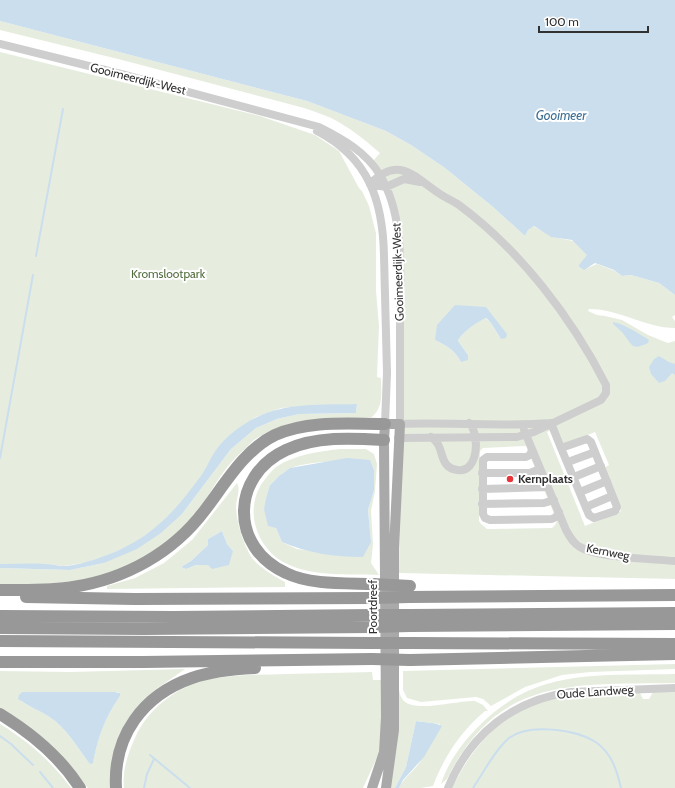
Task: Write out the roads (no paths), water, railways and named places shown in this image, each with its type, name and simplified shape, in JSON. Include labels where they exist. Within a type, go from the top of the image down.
[{"type":"highway","points":[[0,590],[71,588],[121,575],[144,564],[158,555],[188,530],[204,512],[244,458],[273,436],[302,426],[386,424]]},
{"type":"highway","points":[[384,440],[350,439],[307,443],[285,450],[267,462],[254,477],[245,498],[243,508],[245,527],[253,546],[261,556],[278,569],[296,577],[314,580],[373,584],[436,596],[675,595]]},
{"type":"highway","points":[[0,596],[134,599],[372,598],[410,592]]},
{"type":"highway","points":[[0,628],[145,629],[675,613]]},
{"type":"highway","points":[[0,616],[174,617],[372,621]]},
{"type":"highway","points":[[410,620],[675,624]]},
{"type":"highway","points":[[0,641],[675,644]]},
{"type":"highway","points":[[116,788],[117,763],[120,748],[132,722],[141,711],[168,689],[208,674],[234,669],[410,660],[675,654]]},
{"type":"highway","points":[[0,662],[373,663]]},
{"type":"highway","points":[[0,714],[44,746],[80,788]]},
{"type":"main road","points":[[386,424],[400,424]]},
{"type":"main road","name":"Poortdreef","points":[[372,788],[384,752],[386,723],[384,440],[386,424]]},
{"type":"main road","name":"Poortdreef","points":[[386,788],[394,730],[394,549],[397,509],[398,438],[400,424]]},
{"type":"main road","points":[[384,440],[398,438]]},
{"type":"street","name":"Gooimeerdijk-West","points":[[0,44],[319,127],[343,138],[362,153],[380,175],[386,187],[394,208],[399,243],[400,424]]},
{"type":"street","name":"Gooimeerdijk-West","points":[[298,122],[323,134],[345,150],[363,171],[370,184],[379,211],[384,241],[386,424]]},
{"type":"street","points":[[370,184],[380,175],[393,171],[401,170],[414,174],[423,182],[458,205],[494,235],[525,267],[562,312],[577,334],[604,380],[607,389],[601,400],[534,432],[517,437],[398,438]]},
{"type":"street","points":[[370,184],[386,187],[404,179],[423,182]]},
{"type":"street","points":[[400,424],[469,423],[523,425],[551,423]]},
{"type":"street","points":[[431,437],[438,443],[442,458],[447,466],[452,469],[460,470],[469,467],[475,456],[475,437],[474,428],[469,423]]},
{"type":"street","points":[[551,423],[590,516],[596,518],[616,509],[616,505],[591,442],[587,439],[562,448]]},
{"type":"street","name":"Kernweg","points":[[523,425],[525,434],[566,530],[572,540],[581,548],[612,555],[675,561]]},
{"type":"street","points":[[532,450],[526,457],[485,458],[482,462],[483,514],[490,520],[552,519],[556,517],[559,512]]},
{"type":"street","points":[[568,462],[595,452]]},
{"type":"street","points":[[574,477],[600,466]]},
{"type":"street","points":[[482,473],[530,473],[540,469]]},
{"type":"street","points":[[580,492],[606,481]]},
{"type":"street","points":[[482,489],[548,487]]},
{"type":"street","points":[[586,507],[612,496]]},
{"type":"street","points":[[482,504],[544,504],[554,500]]},
{"type":"street","name":"Oude Landweg","points":[[448,788],[452,778],[467,753],[486,731],[497,721],[526,703],[556,694],[588,690],[675,688]]},
{"type":"water","name":"Gooimeer","points":[[0,0],[675,0],[675,295],[659,283],[631,275],[622,276],[614,270],[595,263],[584,270],[578,266],[587,255],[572,240],[551,237],[534,226],[528,230],[525,236],[493,207],[445,168],[411,145],[386,131],[307,101],[0,21]]},
{"type":"water","points":[[455,305],[486,307],[507,334],[506,338],[501,339],[486,318],[470,328],[459,338],[458,341],[468,355],[468,360],[461,362],[450,348],[435,340],[437,325]]},
{"type":"water","points":[[613,322],[623,325],[636,332],[649,340],[648,343],[636,347],[632,345],[613,324]]},
{"type":"water","points":[[659,356],[675,364],[675,375],[672,373],[665,381],[659,383],[651,374],[649,367],[654,359]]},
{"type":"water","points":[[357,404],[356,413],[299,414],[277,419],[256,428],[231,449],[182,514],[161,533],[137,549],[104,563],[70,570],[0,568],[0,564],[47,564],[62,566],[80,564],[112,553],[141,538],[165,519],[187,495],[205,470],[220,445],[244,424],[279,409],[305,405]]},
{"type":"water","points":[[347,458],[370,460],[374,470],[374,490],[368,510],[371,542],[363,557],[321,554],[282,542],[276,528],[268,526],[264,509],[270,485],[290,468]]},
{"type":"water","points":[[222,531],[227,544],[233,551],[229,565],[212,569],[208,565],[196,565],[186,569],[181,567],[191,561],[208,545],[208,539]]},
{"type":"water","points":[[22,692],[120,693],[120,696],[110,712],[103,728],[97,744],[93,763],[89,763],[71,738],[60,726],[48,716],[18,699]]},
{"type":"water","points":[[416,721],[434,723],[442,726],[424,757],[403,780],[399,788],[395,788],[406,767]]},
{"type":"waterway","points":[[36,256],[63,109]]},
{"type":"waterway","points":[[0,458],[33,275]]},
{"type":"waterway","points":[[473,788],[494,755],[509,738],[517,733],[540,729],[566,731],[589,738],[597,743],[607,752],[616,769],[621,788]]},
{"type":"waterway","points":[[0,736],[11,744],[33,765]]},
{"type":"waterway","points":[[150,755],[190,788]]},
{"type":"waterway","points":[[144,788],[147,774],[154,759]]},
{"type":"waterway","points":[[40,772],[53,788]]},
{"type":"place","name":"Kernplaats","points":[[510,479]]},
{"type":"park label","name":"Kromslootpark","points":[[168,274]]}]
